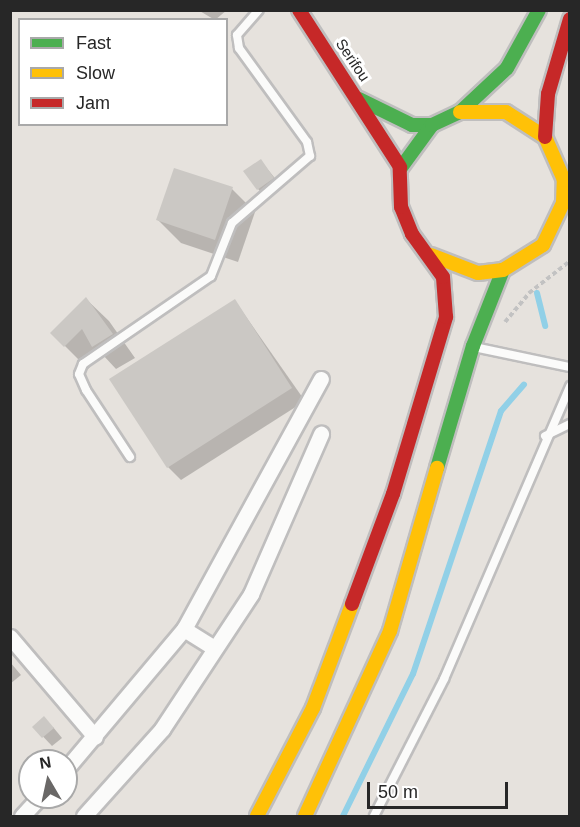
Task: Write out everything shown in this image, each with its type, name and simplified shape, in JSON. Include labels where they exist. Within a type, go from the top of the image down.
[{"type":"main road","name":"Serifou","points":[[299,10],[359,99],[400,167]]},
{"type":"main road","points":[[257,816],[313,708],[396,483],[446,317],[443,277],[431,255],[412,234],[401,207],[400,167],[432,125],[460,112],[507,68],[539,10]]},
{"type":"main road","points":[[431,255],[478,273],[503,270],[525,260],[556,226],[564,180],[545,137],[548,94],[570,19]]},
{"type":"main road","name":"Serifou","points":[[359,99],[412,125],[432,125]]},
{"type":"main road","points":[[460,112],[506,112],[545,137]]},
{"type":"main road","points":[[305,816],[390,631],[473,346],[503,270]]},
{"type":"street","points":[[78,756],[184,629],[321,379]]},
{"type":"street","points":[[84,816],[162,729],[251,594],[321,434]]},
{"type":"street","points":[[184,629],[215,648]]},
{"type":"street","points":[[10,637],[95,737]]},
{"type":"lane","points":[[130,457],[86,390],[79,374],[83,364],[211,276],[232,223],[310,156],[307,142],[239,48],[237,35],[259,10]]},
{"type":"lane","points":[[473,346],[570,367]]},
{"type":"lane","points":[[374,816],[444,679],[545,436],[570,386]]},
{"type":"lane","points":[[545,436],[570,424]]},
{"type":"building","points":[[261,159],[274,178],[257,190],[243,171]]},
{"type":"building","points":[[174,168],[233,187],[215,240],[156,220]]},
{"type":"building","points":[[86,297],[113,334],[92,347],[82,329],[64,347],[50,333]]},
{"type":"building","points":[[235,299],[292,388],[167,468],[109,379]]},
{"type":"building","points":[[44,716],[54,728],[42,738],[32,727]]},
{"type":"waterway","points":[[537,293],[545,326]]},
{"type":"waterway","points":[[343,816],[413,674],[501,411],[524,385]]},
{"type":"traffic: fast","points":[[400,169],[432,125],[460,112],[507,68],[539,10]]},
{"type":"traffic: fast","points":[[359,99],[412,125],[432,125]]},
{"type":"traffic: fast","points":[[437,468],[473,346],[503,270]]},
{"type":"traffic: slow","points":[[431,255],[478,273],[503,270],[543,245],[563,203],[564,180],[545,137],[506,112],[460,112]]},
{"type":"traffic: slow","points":[[305,816],[390,631],[437,468]]},
{"type":"traffic: slow","points":[[257,816],[313,708],[352,604]]},
{"type":"traffic: jam","points":[[299,10],[400,167]]},
{"type":"traffic: jam","points":[[545,137],[548,94],[570,19]]},
{"type":"traffic: jam","points":[[352,604],[393,494],[446,317],[443,277],[412,234],[401,207],[400,169]]}]
